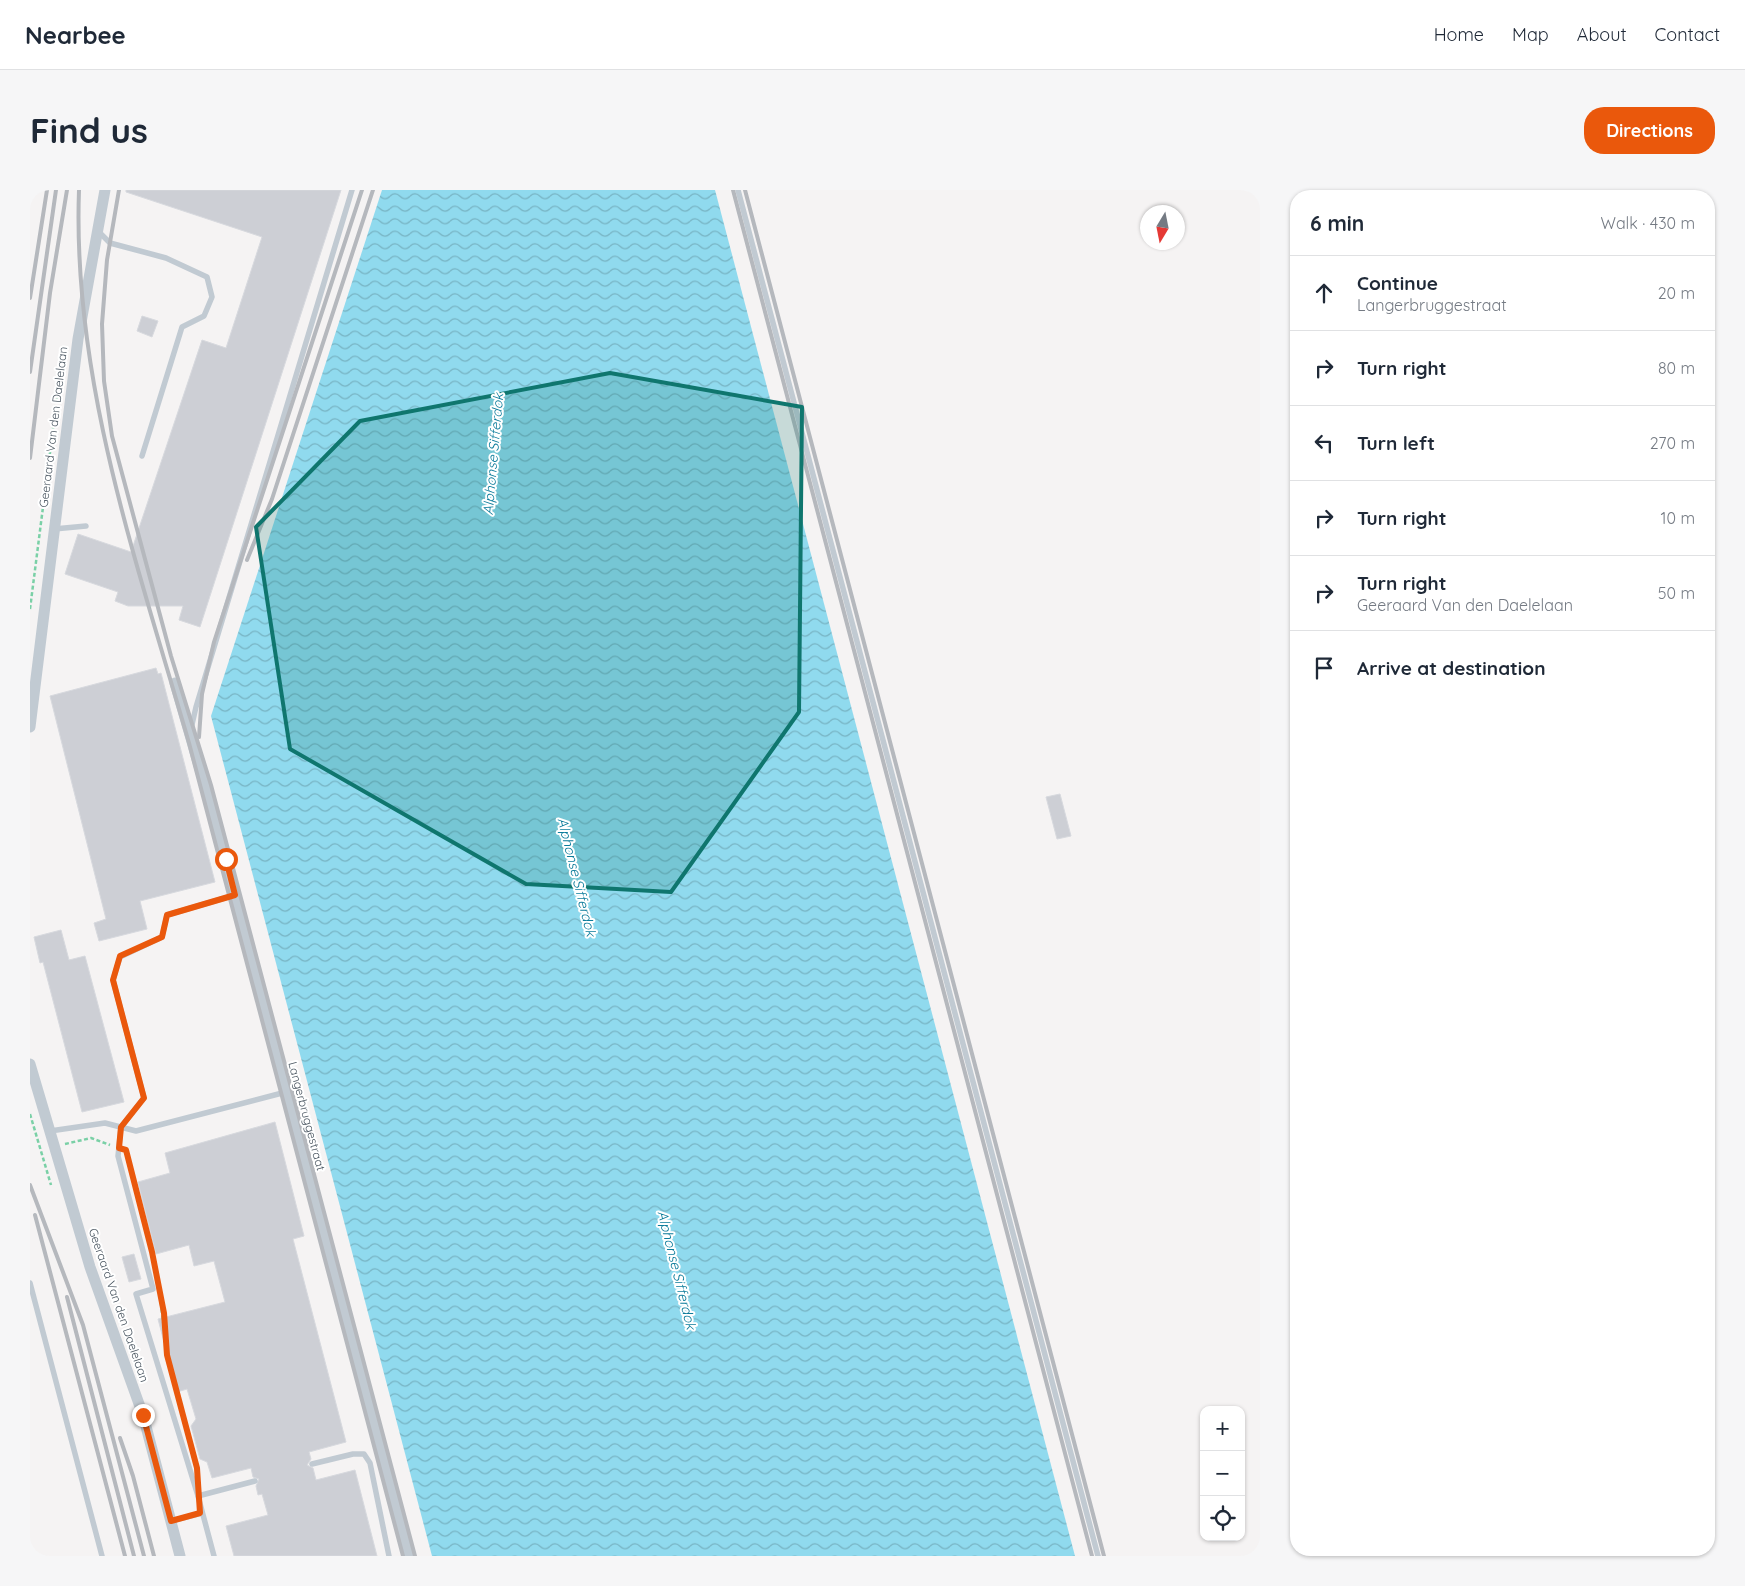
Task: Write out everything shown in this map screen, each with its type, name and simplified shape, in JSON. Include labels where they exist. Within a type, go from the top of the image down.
[{"type":"street","name":"Geeraard Van den Daelelaan","points":[[30,727],[78,339],[104,190]]},
{"type":"street","name":"Langerbruggestraat","points":[[175,683],[235,895],[409,1556]]},
{"type":"street","name":"Geeraard Van den Daelelaan","points":[[30,1064],[90,1266],[143,1415],[180,1556]]},
{"type":"lane","points":[[190,734],[199,698],[352,190]]},
{"type":"lane","points":[[738,190],[1098,1556]]},
{"type":"lane","points":[[97,231],[110,243],[166,258],[207,277],[212,297],[204,316],[182,327],[142,456]]},
{"type":"lane","points":[[54,529],[86,526]]},
{"type":"lane","points":[[214,1556],[198,1496],[136,1294],[154,1289],[118,1156],[121,1127],[144,1098],[113,980],[120,956],[162,937],[167,915],[235,895]]},
{"type":"lane","points":[[50,1131],[105,1124],[136,1130],[286,1092]]},
{"type":"lane","points":[[30,1283],[102,1556]]},
{"type":"lane","points":[[312,1464],[353,1454],[364,1454],[370,1463],[389,1556]]},
{"type":"lane","points":[[198,1496],[255,1481]]},
{"type":"lane","points":[[171,1521],[202,1513]]},
{"type":"path","points":[[30,194],[31,190]]},
{"type":"path","points":[[30,1114],[52,1188]]},
{"type":"path","points":[[85,1139],[91,1138],[119,1148]]},
{"type":"path","points":[[158,1287],[167,1355],[172,1374]]},
{"type":"highlighted area","points":[[610,373],[802,407],[799,712],[671,892],[526,884],[290,749],[256,527],[360,421]]},
{"type":"water","name":"Alphonse Sifferdok","points":[[382,190],[715,190],[1075,1556],[432,1556],[211,716]]},
{"type":"building","points":[[126,190],[341,190],[200,627],[179,620],[183,606],[128,606],[115,601],[118,592],[65,574],[78,534],[131,552],[202,340],[226,348],[262,237],[126,192]]},
{"type":"building","points":[[142,316],[158,321],[152,337],[137,331]]},
{"type":"building","points":[[156,668],[158,674],[161,673],[215,882],[140,901],[147,929],[99,941],[94,923],[106,919],[50,696]]},
{"type":"building","points":[[1060,794],[1071,836],[1057,839],[1046,797]]},
{"type":"building","points":[[61,930],[69,960],[85,956],[124,1102],[82,1112],[43,962],[40,963],[34,937]]},
{"type":"building","points":[[275,1122],[304,1236],[293,1239],[346,1442],[309,1452],[311,1459],[307,1465],[313,1468],[316,1480],[355,1470],[377,1556],[234,1556],[226,1526],[268,1515],[262,1494],[258,1495],[256,1486],[259,1479],[253,1477],[251,1468],[212,1478],[207,1462],[200,1459],[191,1426],[196,1419],[187,1389],[177,1392],[158,1319],[225,1302],[214,1261],[194,1266],[189,1245],[156,1254],[138,1182],[170,1173],[165,1153]]},
{"type":"building","points":[[134,1254],[141,1279],[129,1282],[122,1257]]},
{"type":"railway","points":[[30,298],[47,190]]},
{"type":"railway","points":[[30,372],[56,190]]},
{"type":"railway","points":[[30,458],[50,293],[67,190]]},
{"type":"railway","points":[[79,190],[80,261],[86,331],[97,401],[112,470],[129,539],[189,743],[403,1556]]},
{"type":"railway","points":[[119,190],[107,260],[102,324],[104,381],[112,436],[171,656],[211,785],[415,1556]]},
{"type":"railway","points":[[199,737],[202,694],[214,642],[362,190]]},
{"type":"railway","points":[[247,560],[272,499],[373,190]]},
{"type":"railway","points":[[733,190],[1092,1556]]},
{"type":"railway","points":[[745,190],[1104,1556]]},
{"type":"railway","points":[[30,1185],[83,1325],[144,1556]]},
{"type":"railway","points":[[35,1215],[125,1556]]},
{"type":"railway","points":[[67,1297],[134,1556]]},
{"type":"railway","points":[[120,1438],[133,1476],[154,1556]]},
{"type":"route","points":[[143,1415],[171,1521],[200,1513],[197,1468],[167,1355],[164,1313],[152,1252],[126,1150],[119,1148],[121,1127],[144,1098],[113,980],[120,956],[162,937],[167,915],[235,895],[226,859]]}]
